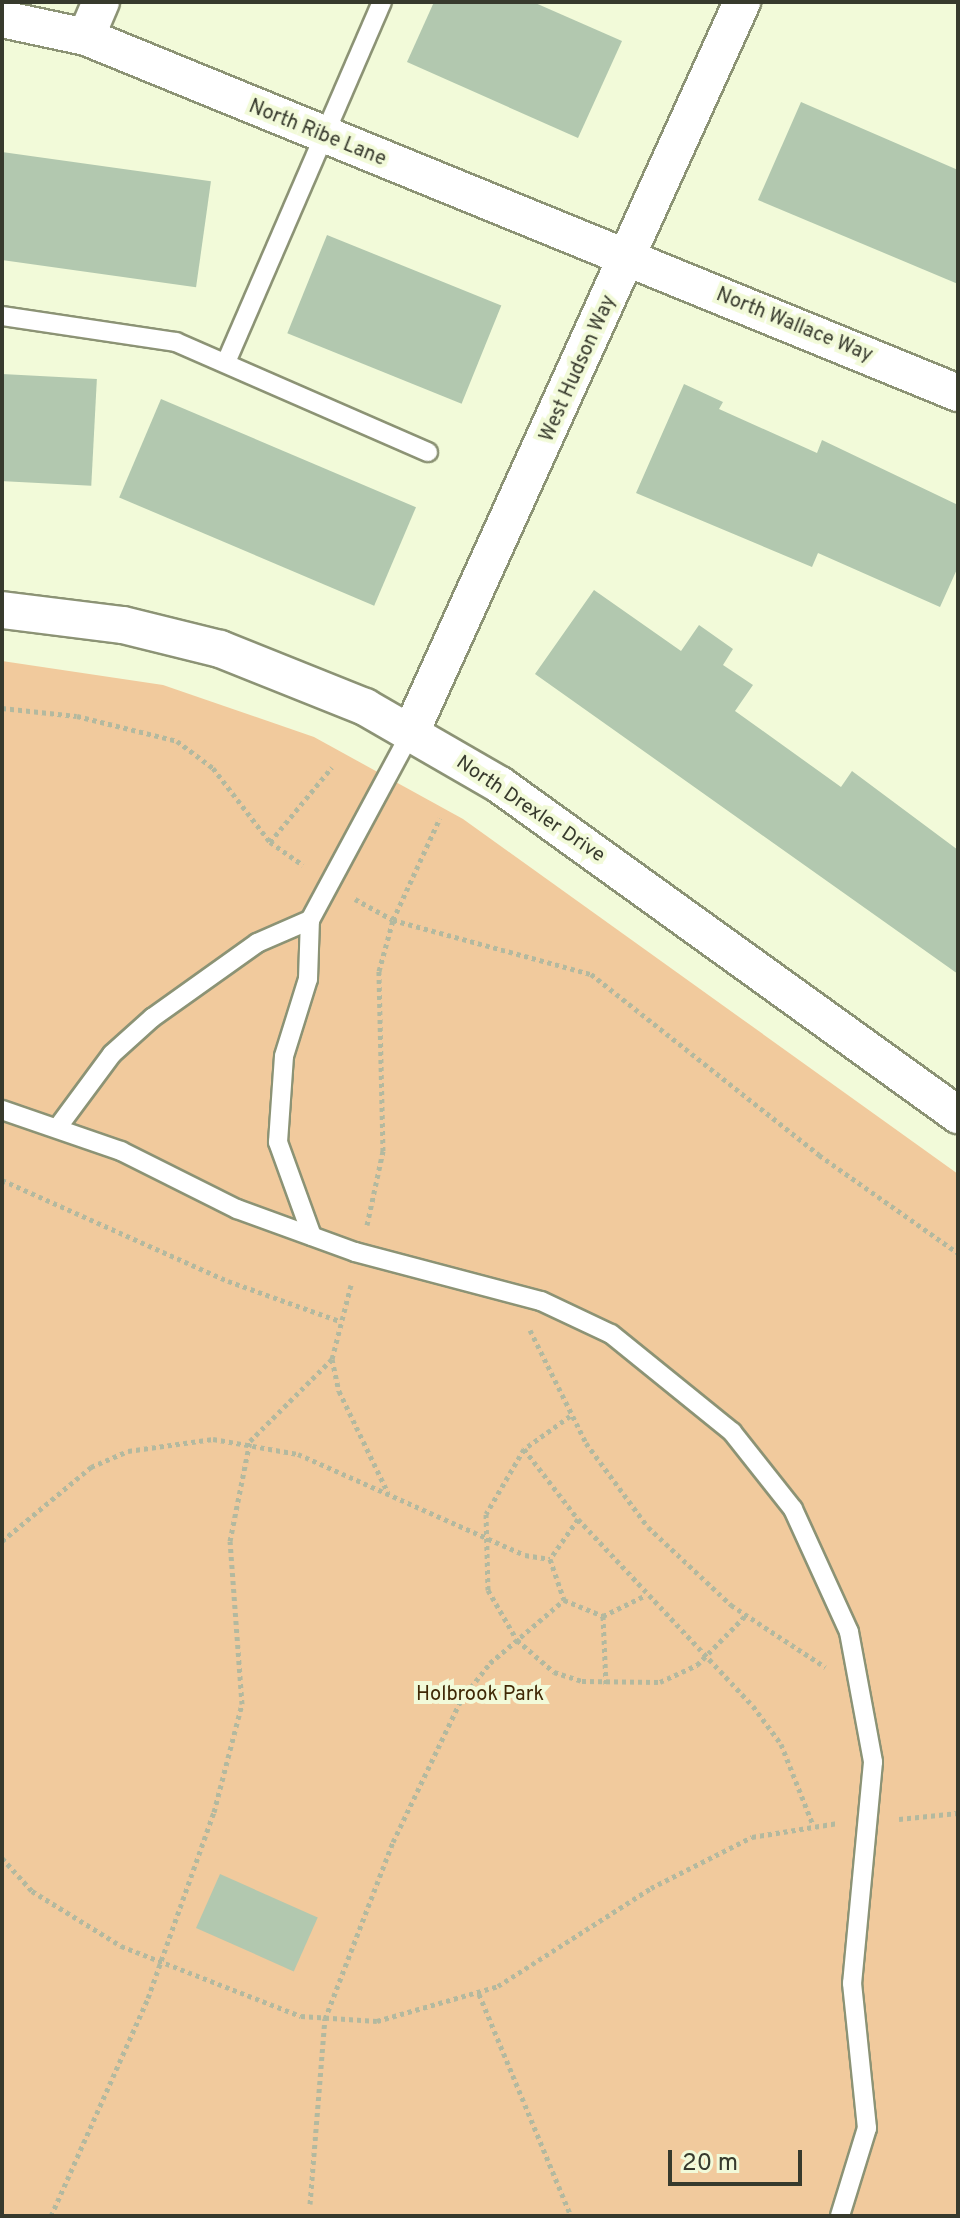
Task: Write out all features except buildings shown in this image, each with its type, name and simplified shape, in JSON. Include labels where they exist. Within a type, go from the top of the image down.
[{"type":"street","points":[[86,37],[101,2]]},
{"type":"street","name":"West Hudson Way","points":[[410,734],[629,260],[742,2]]},
{"type":"street","name":"North Ribe Lane","points":[[2,19],[86,37],[629,260]]},
{"type":"street","name":"North Wallace Way","points":[[629,260],[958,393]]},
{"type":"street","name":"North Drexler Drive","points":[[2,610],[123,625],[220,649],[318,684],[500,785],[958,1115]]},
{"type":"lane","points":[[227,360],[382,2]]},
{"type":"lane","points":[[2,316],[176,342],[227,360],[428,452]]},
{"type":"lane","points":[[312,1236],[278,1142],[276,1102],[308,979],[310,920],[410,734]]},
{"type":"lane","points":[[58,1127],[112,1054],[152,1018],[257,943],[310,920]]},
{"type":"lane","points":[[2,1110],[58,1127],[312,1236],[527,1297],[611,1334],[732,1432],[793,1509],[827,1569],[863,1682],[873,1762],[852,1983],[867,2128],[840,2216]]},
{"type":"path","points":[[2,708],[77,716],[177,741],[213,768],[270,842],[294,859]]},
{"type":"path","points":[[270,842],[332,767]]},
{"type":"path","points":[[366,1230],[383,1151],[377,1008],[393,920],[440,818]]},
{"type":"path","points":[[367,907],[393,920],[591,974],[958,1253]]},
{"type":"path","points":[[2,1180],[228,1281],[340,1321]]},
{"type":"path","points":[[354,1273],[332,1359],[339,1391],[388,1493]]},
{"type":"path","points":[[527,1297],[536,1354],[570,1416],[648,1527],[745,1616],[817,1664],[863,1682]]},
{"type":"path","points":[[51,2216],[160,1961],[214,1812],[242,1704],[230,1541],[250,1441],[332,1359]]},
{"type":"path","points":[[570,1416],[524,1449],[494,1493],[482,1537],[488,1590],[517,1640],[554,1672],[606,1686],[683,1675],[745,1616]]},
{"type":"path","points":[[2,1541],[50,1495],[116,1456],[184,1442],[250,1441],[388,1493],[482,1537],[550,1559]]},
{"type":"path","points":[[524,1449],[578,1519],[646,1595],[709,1653],[781,1744],[813,1825]]},
{"type":"path","points":[[550,1559],[578,1519]]},
{"type":"path","points":[[550,1559],[564,1600],[603,1616],[646,1595]]},
{"type":"path","points":[[310,2204],[325,2019],[426,1765],[461,1700],[517,1640],[564,1600]]},
{"type":"path","points":[[603,1616],[606,1686]]},
{"type":"path","points":[[891,1819],[958,1813]]},
{"type":"path","points":[[2,1858],[32,1891],[80,1923],[160,1961],[258,2001],[325,2019],[377,2021],[479,1994],[706,1857],[752,1837],[813,1825],[846,1823]]},
{"type":"path","points":[[479,1994],[571,2216]]},
{"type":"green space","name":"Holbrook Park","points":[[2,661],[163,685],[314,737],[463,819],[958,1174],[958,2216],[2,2216]]}]
